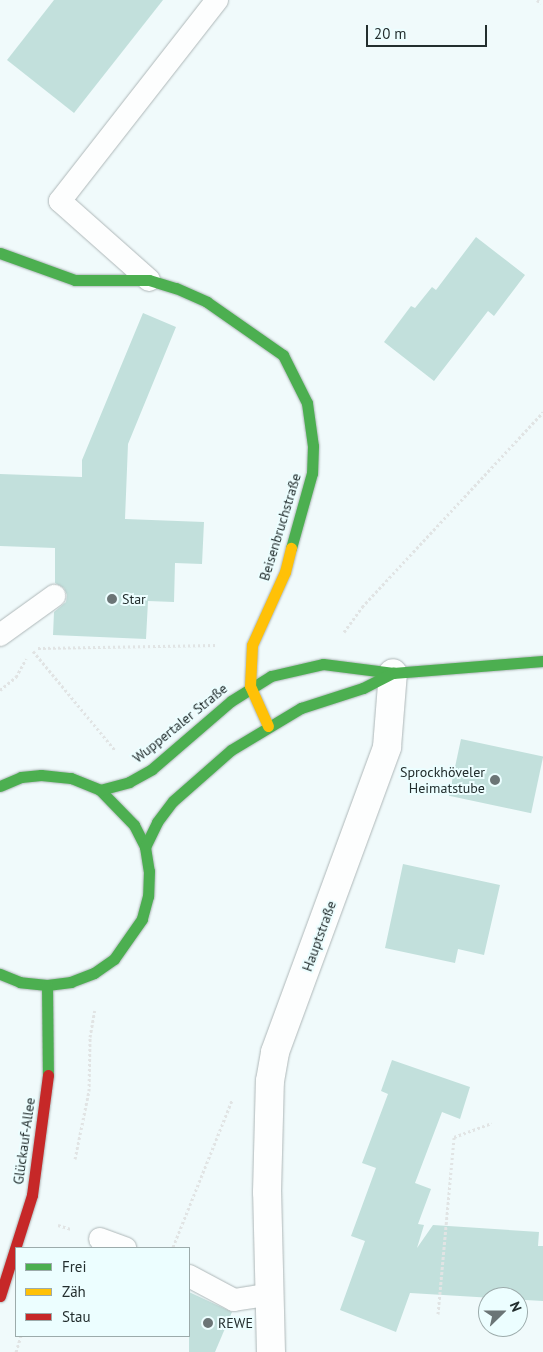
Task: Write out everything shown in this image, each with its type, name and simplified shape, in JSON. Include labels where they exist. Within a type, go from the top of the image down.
[{"type":"main road","name":"Beisenbruchstraße","points":[[0,253],[75,280],[149,280],[207,302],[283,356],[307,403],[313,446],[309,491],[284,572],[252,645],[250,686]]},
{"type":"main road","points":[[145,847],[157,822],[198,776],[268,726],[301,708],[363,688],[394,673],[543,661]]},
{"type":"main road","name":"Wuppertaler Straße","points":[[100,790],[129,782],[152,769],[250,686],[271,676],[322,664],[394,673]]},
{"type":"main road","name":"Wuppertaler Straße","points":[[250,686],[268,726]]},
{"type":"main road","points":[[0,773],[21,777],[41,775],[71,778],[100,790],[119,806],[134,825],[145,847],[149,871],[148,896],[142,920],[130,941],[114,959],[94,973],[72,982],[48,985],[20,982],[0,974]]},
{"type":"main road","points":[[0,786],[21,777]]},
{"type":"main road","name":"Glückauf-Allee","points":[[16,1247],[32,1195],[48,1078],[48,985]]},
{"type":"main road","name":"Glückauf-Allee","points":[[0,1296],[15,1249]]},
{"type":"street","name":"Hauptstraße","points":[[271,1352],[267,1295],[270,1080],[275,1052],[387,746],[394,673]]},
{"type":"lane","points":[[149,280],[60,201],[217,0]]},
{"type":"lane","points":[[0,635],[54,596]]},
{"type":"lane","points":[[100,1238],[122,1247]]},
{"type":"lane","points":[[190,1277],[234,1300],[267,1295]]},
{"type":"path","points":[[340,639],[362,607],[543,412]]},
{"type":"path","points":[[31,648],[223,645]]},
{"type":"path","points":[[0,690],[16,677],[31,648]]},
{"type":"path","points":[[31,648],[118,754]]},
{"type":"path","points":[[173,1247],[236,1092]]},
{"type":"path","points":[[438,1314],[454,1137],[492,1123]]},
{"type":"path","points":[[16,1352],[21,1337]]},
{"type":"building","points":[[54,0],[163,0],[74,113],[7,60]]},
{"type":"building","points":[[476,237],[525,275],[494,316],[488,311],[434,381],[384,342],[411,306],[415,308],[432,287],[436,290]]},
{"type":"building","points":[[143,313],[176,327],[128,444],[125,519],[204,522],[202,564],[175,563],[174,602],[148,601],[146,639],[53,635],[54,612],[66,602],[67,595],[64,588],[55,583],[55,548],[0,546],[0,474],[82,477],[82,460]]},
{"type":"building","name":"Sprockhöveler Heimatstube","points":[[461,739],[543,756],[531,813],[449,796]]},
{"type":"building","points":[[403,864],[500,885],[484,955],[458,949],[455,963],[385,948]]},
{"type":"building","points":[[392,1060],[470,1087],[460,1119],[442,1112],[415,1183],[431,1189],[418,1224],[424,1225],[417,1248],[433,1225],[539,1232],[538,1246],[543,1246],[543,1301],[528,1300],[528,1287],[478,1287],[478,1297],[410,1293],[396,1332],[340,1310],[365,1241],[351,1236],[376,1168],[362,1163],[388,1094],[381,1091]]},
{"type":"building","points":[[190,1292],[232,1312],[215,1352],[189,1352]]},
{"type":"traffic: fast","points":[[0,253],[75,280],[149,280],[176,288],[207,302],[283,355],[307,403],[313,446],[312,473],[291,548]]},
{"type":"traffic: fast","points":[[100,790],[129,782],[152,769],[231,701],[271,676],[323,664],[393,673],[543,661]]},
{"type":"traffic: fast","points":[[145,847],[157,822],[173,801],[231,750],[301,708],[363,688],[393,673]]},
{"type":"traffic: fast","points":[[0,786],[21,777],[41,775],[71,778],[100,790],[134,825],[145,847],[149,871],[148,896],[142,919],[114,959],[94,973],[71,982],[47,985],[20,982],[0,974]]},
{"type":"traffic: fast","points":[[47,985],[48,1075]]},
{"type":"traffic: slow","points":[[268,726],[250,686],[252,645],[285,572],[291,548]]},
{"type":"traffic: jam","points":[[16,1247],[32,1195],[48,1075]]},
{"type":"traffic: jam","points":[[0,1296],[15,1249]]},
{"type":"place","name":"Star","points":[[112,599]]},
{"type":"place","name":"Sprockhöveler Heimatstube","points":[[495,780]]},
{"type":"place","name":"REWE","points":[[208,1323]]}]
